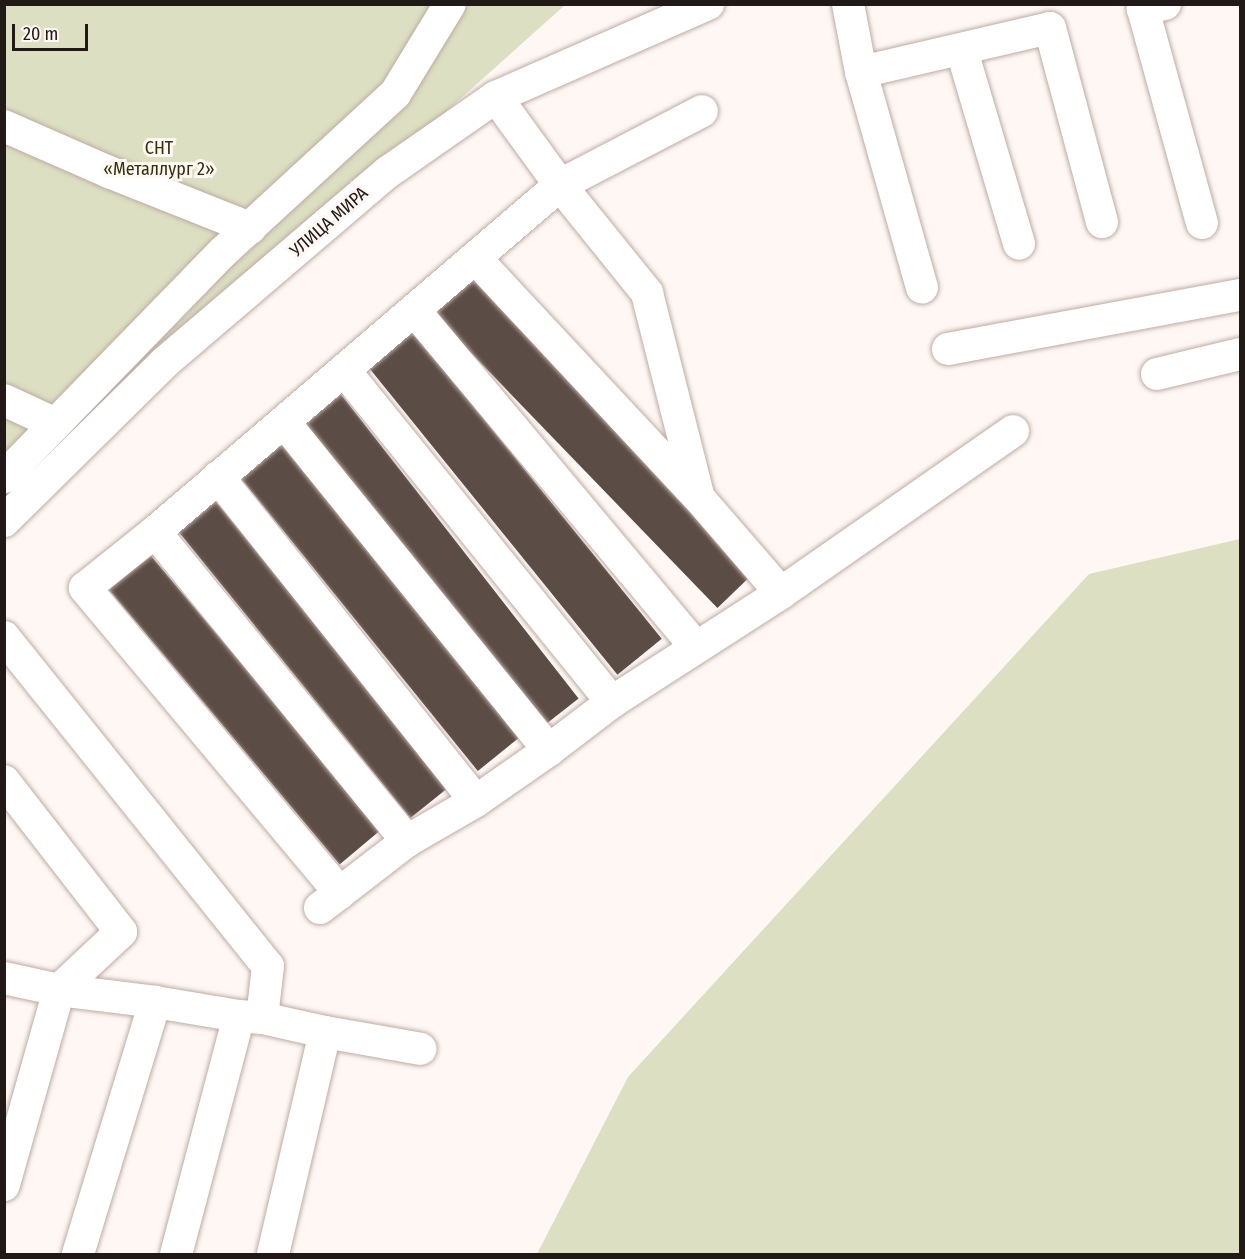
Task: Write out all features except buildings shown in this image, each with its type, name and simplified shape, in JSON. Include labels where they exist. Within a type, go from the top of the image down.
[{"type":"street","points":[[4,477],[250,228],[395,94],[450,4]]},
{"type":"street","name":"УЛИЦА МИРА","points":[[4,521],[173,356],[388,172],[496,97],[708,4]]},
{"type":"street","points":[[848,4],[861,72],[922,288]]},
{"type":"street","points":[[1165,4],[1143,9],[1202,223]]},
{"type":"street","points":[[861,72],[962,51],[1050,28],[1102,222]]},
{"type":"street","points":[[962,51],[1019,244]]},
{"type":"street","points":[[496,97],[560,185],[647,293],[699,498]]},
{"type":"street","points":[[702,111],[560,185],[155,532],[85,588],[330,901],[407,841],[476,801],[612,702],[781,593],[1013,431]]},
{"type":"street","points":[[4,126],[109,172],[250,228]]},
{"type":"street","points":[[475,258],[699,498],[781,593]]},
{"type":"street","points":[[948,349],[1240,295]]},
{"type":"street","points":[[414,310],[696,647]]},
{"type":"street","points":[[1157,374],[1240,354]]},
{"type":"street","points":[[344,370],[612,702]]},
{"type":"street","points":[[4,399],[56,424]]},
{"type":"street","points":[[284,422],[549,750]]},
{"type":"street","points":[[218,477],[476,801]]},
{"type":"street","points":[[155,532],[407,841]]},
{"type":"street","points":[[4,637],[268,966],[176,1254]]},
{"type":"street","points":[[4,781],[121,932],[59,990],[4,1185]]},
{"type":"street","points":[[4,978],[59,990],[251,1017],[421,1048]]},
{"type":"street","points":[[78,1254],[155,1002]]},
{"type":"street","points":[[273,1254],[325,1032]]},
{"type":"green space","name":"СНТ «Металлург 2»","points":[[5,5],[565,5],[5,506]]},
{"type":"green space","points":[[1240,539],[1240,1254],[537,1254],[628,1077],[1089,574]]}]
